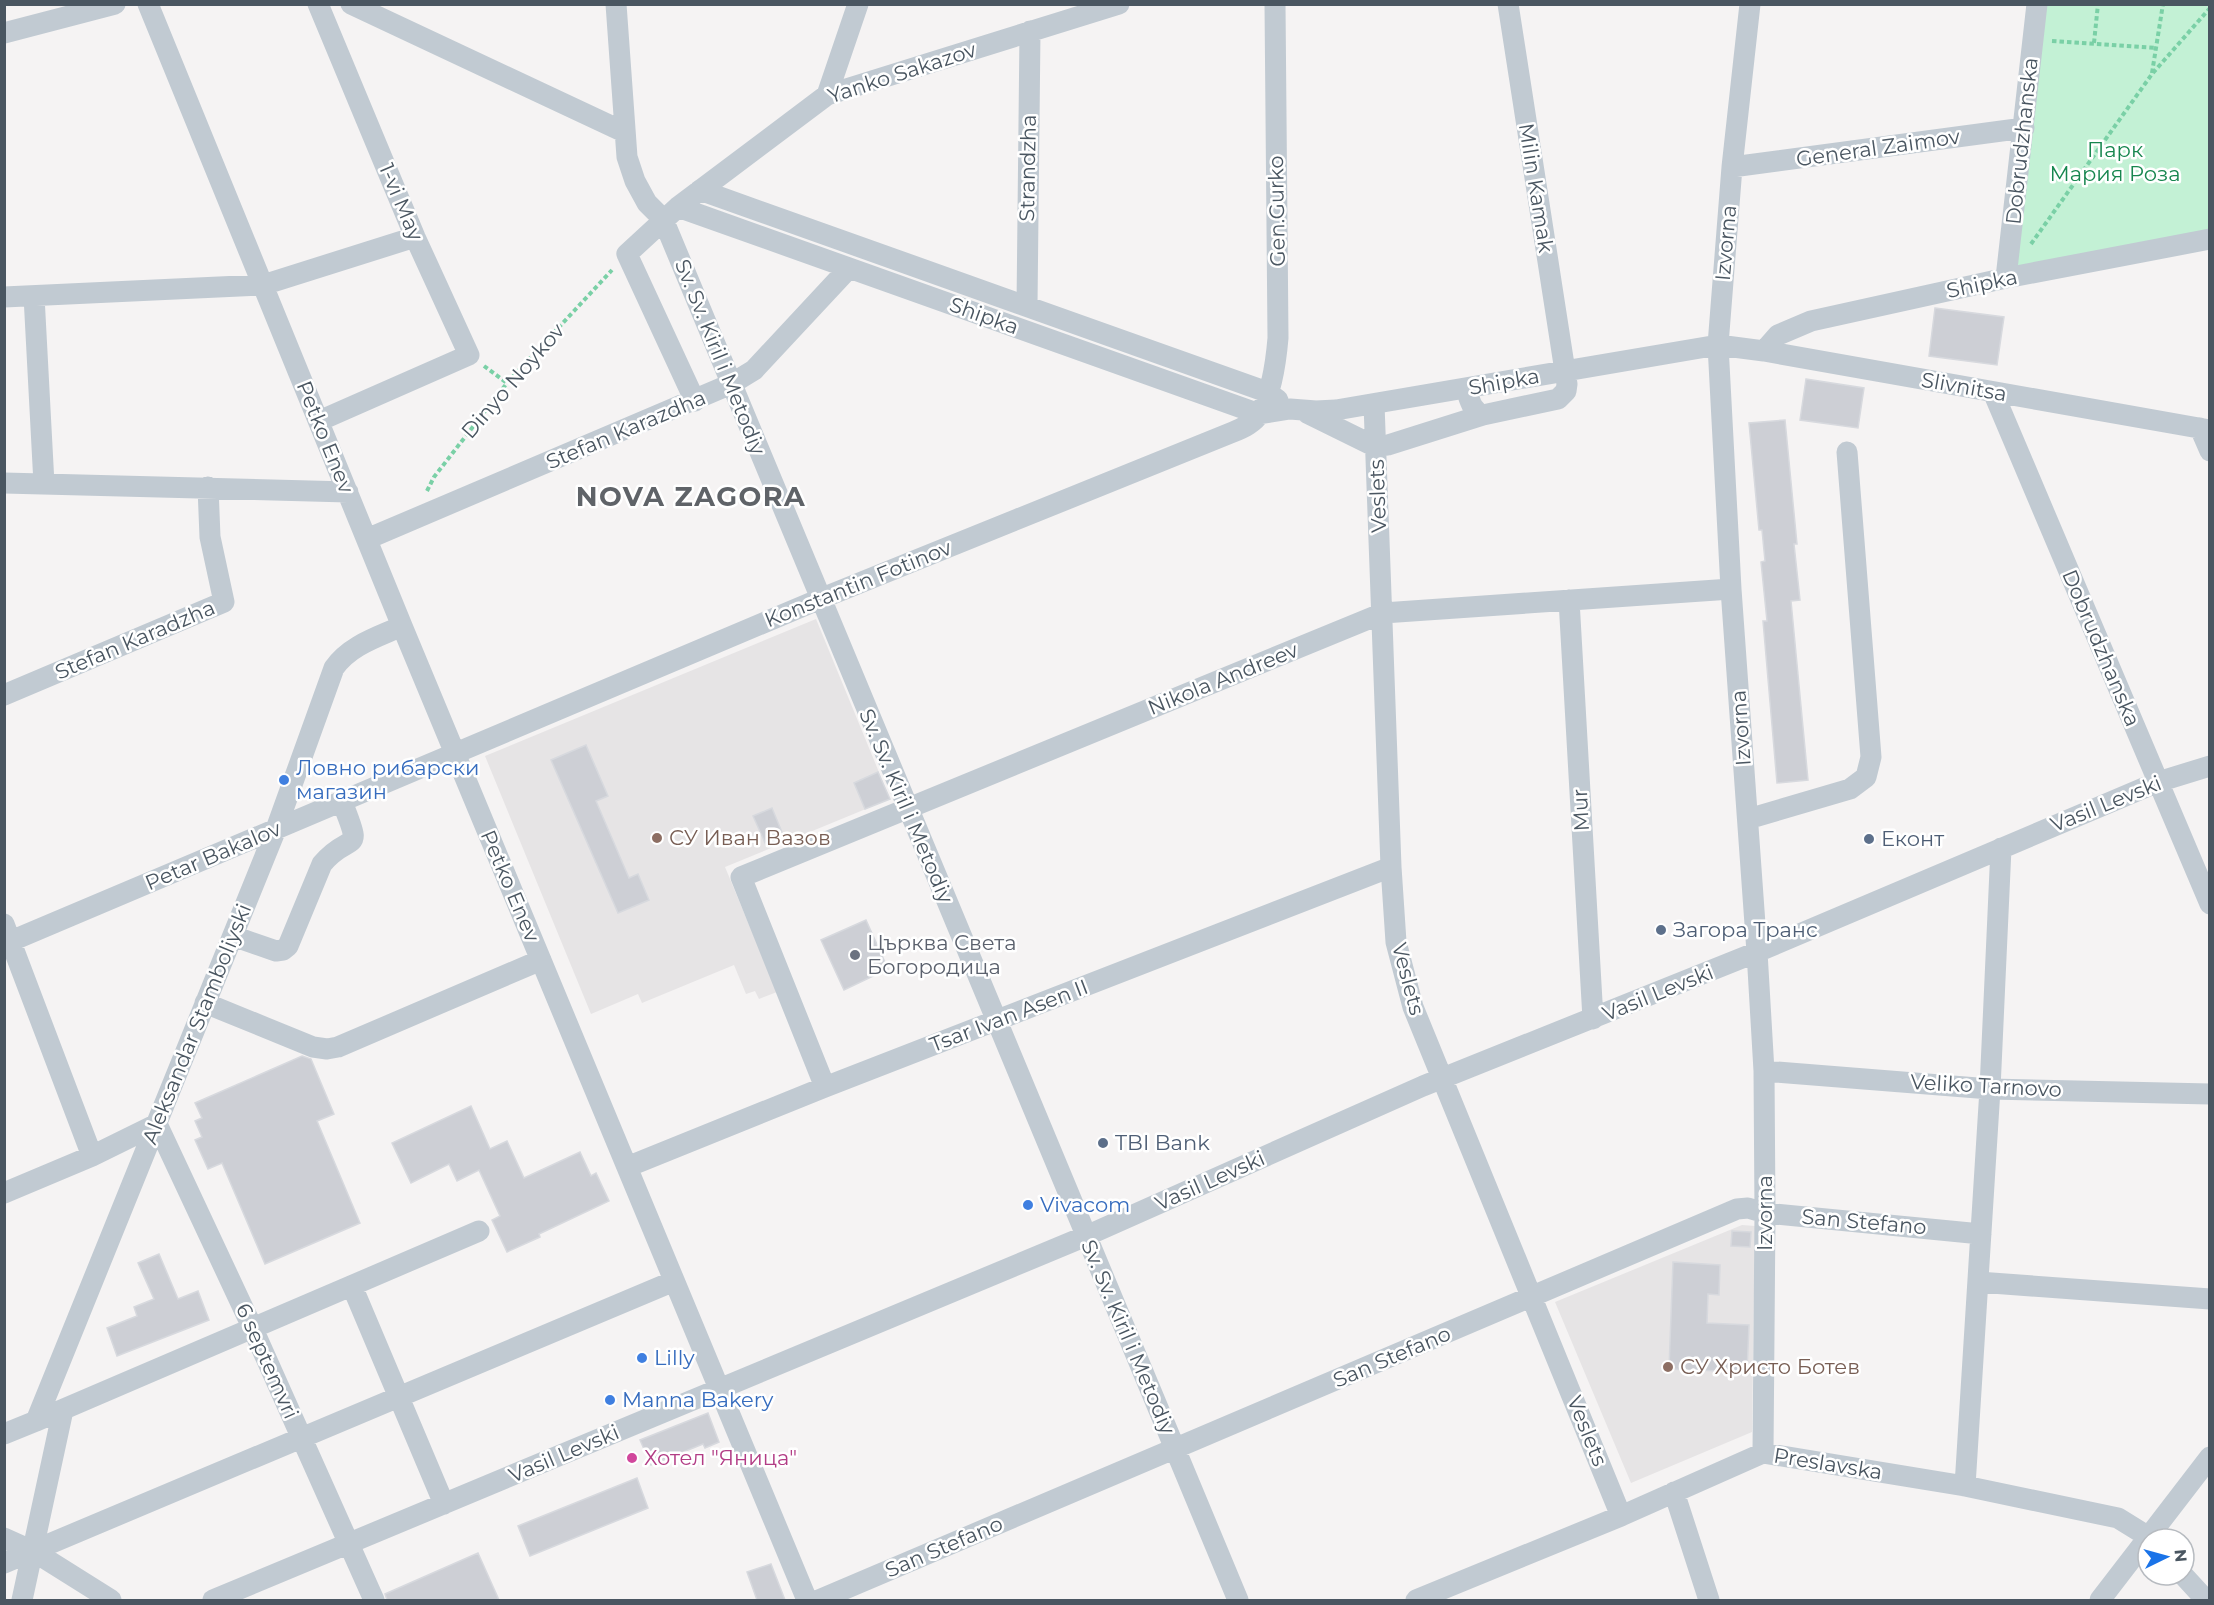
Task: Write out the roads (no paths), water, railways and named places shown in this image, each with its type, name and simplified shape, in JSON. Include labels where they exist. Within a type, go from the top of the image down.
[{"type":"street","points":[[4,33],[115,4]]},
{"type":"street","name":"Petko Enev","points":[[148,4],[402,626],[807,1600]]},
{"type":"street","name":"1-vi May","points":[[318,4],[416,237],[469,355],[319,421]]},
{"type":"street","points":[[351,4],[624,132]]},
{"type":"street","name":"Sv. Sv. Kiril i Metodiy","points":[[616,4],[624,132],[627,157],[635,181],[647,203],[671,213],[731,384],[1238,1600]]},
{"type":"street","points":[[827,95],[858,4]]},
{"type":"street","name":"Yanko Sakazov","points":[[695,401],[627,254],[671,213],[827,95],[1119,4]]},
{"type":"street","name":"Gen.Gurko","points":[[1259,414],[1268,392],[1277,355],[1278,338],[1275,4]]},
{"type":"street","name":"Milin Kamak","points":[[1508,4],[1565,372]]},
{"type":"street","name":"Izvorna","points":[[1750,4],[1732,167],[1718,345],[1731,589],[1764,1071],[1763,1453]]},
{"type":"street","name":"Dobrudzhanska","points":[[2007,278],[2037,4]]},
{"type":"street","name":"Strandzha","points":[[1027,306],[1030,31]]},
{"type":"street","name":"General Zaimov","points":[[1732,167],[2024,128]]},
{"type":"street","name":"Shipka","points":[[700,190],[1268,392],[1296,410]]},
{"type":"street","name":"Shipka","points":[[671,213],[849,268],[1259,414],[1296,410],[1326,411],[1374,404],[1718,345]]},
{"type":"street","points":[[4,297],[263,285],[416,237]]},
{"type":"street","name":"Shipka","points":[[1764,351],[1778,335],[1811,321],[2007,278],[2210,240]]},
{"type":"street","name":"Stefan Karazdha","points":[[367,540],[731,384],[754,370],[849,268]]},
{"type":"street","points":[[34,296],[44,483]]},
{"type":"street","name":"Slivnitsa","points":[[1718,345],[1764,351],[2204,429]]},
{"type":"street","points":[[1296,410],[1376,447],[1388,446],[1483,415],[1558,399],[1566,391],[1565,372]]},
{"type":"street","points":[[1466,388],[1472,406],[1483,415]]},
{"type":"street","name":"Dobrudzhanska","points":[[1993,392],[2210,904]]},
{"type":"street","name":"Veslets","points":[[1374,404],[1391,867],[1396,942],[1413,1006],[1621,1516]]},
{"type":"street","name":"Konstantin Fotinov","points":[[456,754],[820,599],[1243,428],[1259,414]]},
{"type":"street","points":[[2204,429],[2210,452]]},
{"type":"street","points":[[1748,819],[1850,789],[1866,777],[1871,757],[1847,452]]},
{"type":"street","points":[[4,483],[348,492]]},
{"type":"street","name":"Stefan Karadzha","points":[[4,695],[224,602],[210,537],[208,488]]},
{"type":"street","name":"Nikola Andreev","points":[[825,1087],[741,877],[1383,613],[1731,589]]},
{"type":"street","name":"Mur","points":[[1569,600],[1593,1019]]},
{"type":"street","name":"Aleksandar Stamboliyski","points":[[36,1421],[276,830],[334,668],[342,657],[358,646],[402,626]]},
{"type":"street","name":"Petar Bakalov","points":[[7,936],[276,830],[456,754]]},
{"type":"street","name":"Vasil Levski","points":[[213,1600],[1086,1236],[1442,1079],[1757,952],[2158,782],[2210,766]]},
{"type":"street","points":[[233,936],[276,951],[288,946],[322,864],[329,855],[351,843],[354,838],[354,832],[342,802]]},
{"type":"street","points":[[1965,1486],[1990,1089],[2001,848]]},
{"type":"street","name":"Tsar Ivan Asen II","points":[[627,1167],[825,1087],[1391,867]]},
{"type":"street","points":[[7,936],[92,1156]]},
{"type":"street","points":[[205,1004],[313,1047],[327,1049],[338,1047],[541,960]]},
{"type":"street","name":"Veliko Tarnovo","points":[[1764,1071],[1990,1089],[2210,1094]]},
{"type":"street","points":[[4,1193],[92,1156],[157,1124]]},
{"type":"street","name":"6 septemvri","points":[[157,1124],[253,1329],[375,1600]]},
{"type":"street","name":"San Stefano","points":[[819,1600],[1533,1298],[1737,1209],[1748,1208],[1765,1213],[1981,1234]]},
{"type":"street","points":[[4,1434],[479,1231]]},
{"type":"street","points":[[4,1563],[674,1281]]},
{"type":"street","points":[[1978,1282],[2210,1299]]},
{"type":"street","points":[[352,1286],[444,1504]]},
{"type":"street","points":[[22,1600],[63,1410]]},
{"type":"street","name":"Preslavska","points":[[1416,1600],[1621,1516],[1763,1453],[1965,1486],[2118,1518],[2136,1529]]},
{"type":"street","points":[[2158,1527],[2210,1457]]},
{"type":"street","points":[[1674,1492],[1709,1600]]},
{"type":"street","points":[[4,1538],[33,1551],[111,1600]]},
{"type":"street","points":[[2100,1600],[2136,1555]]},
{"type":"street","points":[[2194,1587],[2206,1600]]},
{"type":"place","name":"Ловно рибарски магазин","points":[[284,780]]},
{"type":"place","name":"СУ Иван Вазов","points":[[657,838]]},
{"type":"place","name":"Еконт","points":[[1869,839]]},
{"type":"place","name":"Загора Транс","points":[[1661,930]]},
{"type":"place","name":"Църква Света Богородица","points":[[855,955]]},
{"type":"place","name":"TBI Bank","points":[[1103,1143]]},
{"type":"place","name":"Vivacom","points":[[1028,1205]]},
{"type":"place","name":"Lilly","points":[[642,1358]]},
{"type":"place","name":"СУ Христо Ботев","points":[[1668,1367]]},
{"type":"place","name":"Manna Bakery","points":[[610,1400]]},
{"type":"place","name":"Хотел \"Яница\"","points":[[632,1458]]},
{"type":"district","name":"NOVA ZAGORA","points":[[691,497]]},
{"type":"park label","name":"Парк Мария Роза","points":[[2115,162]]}]
